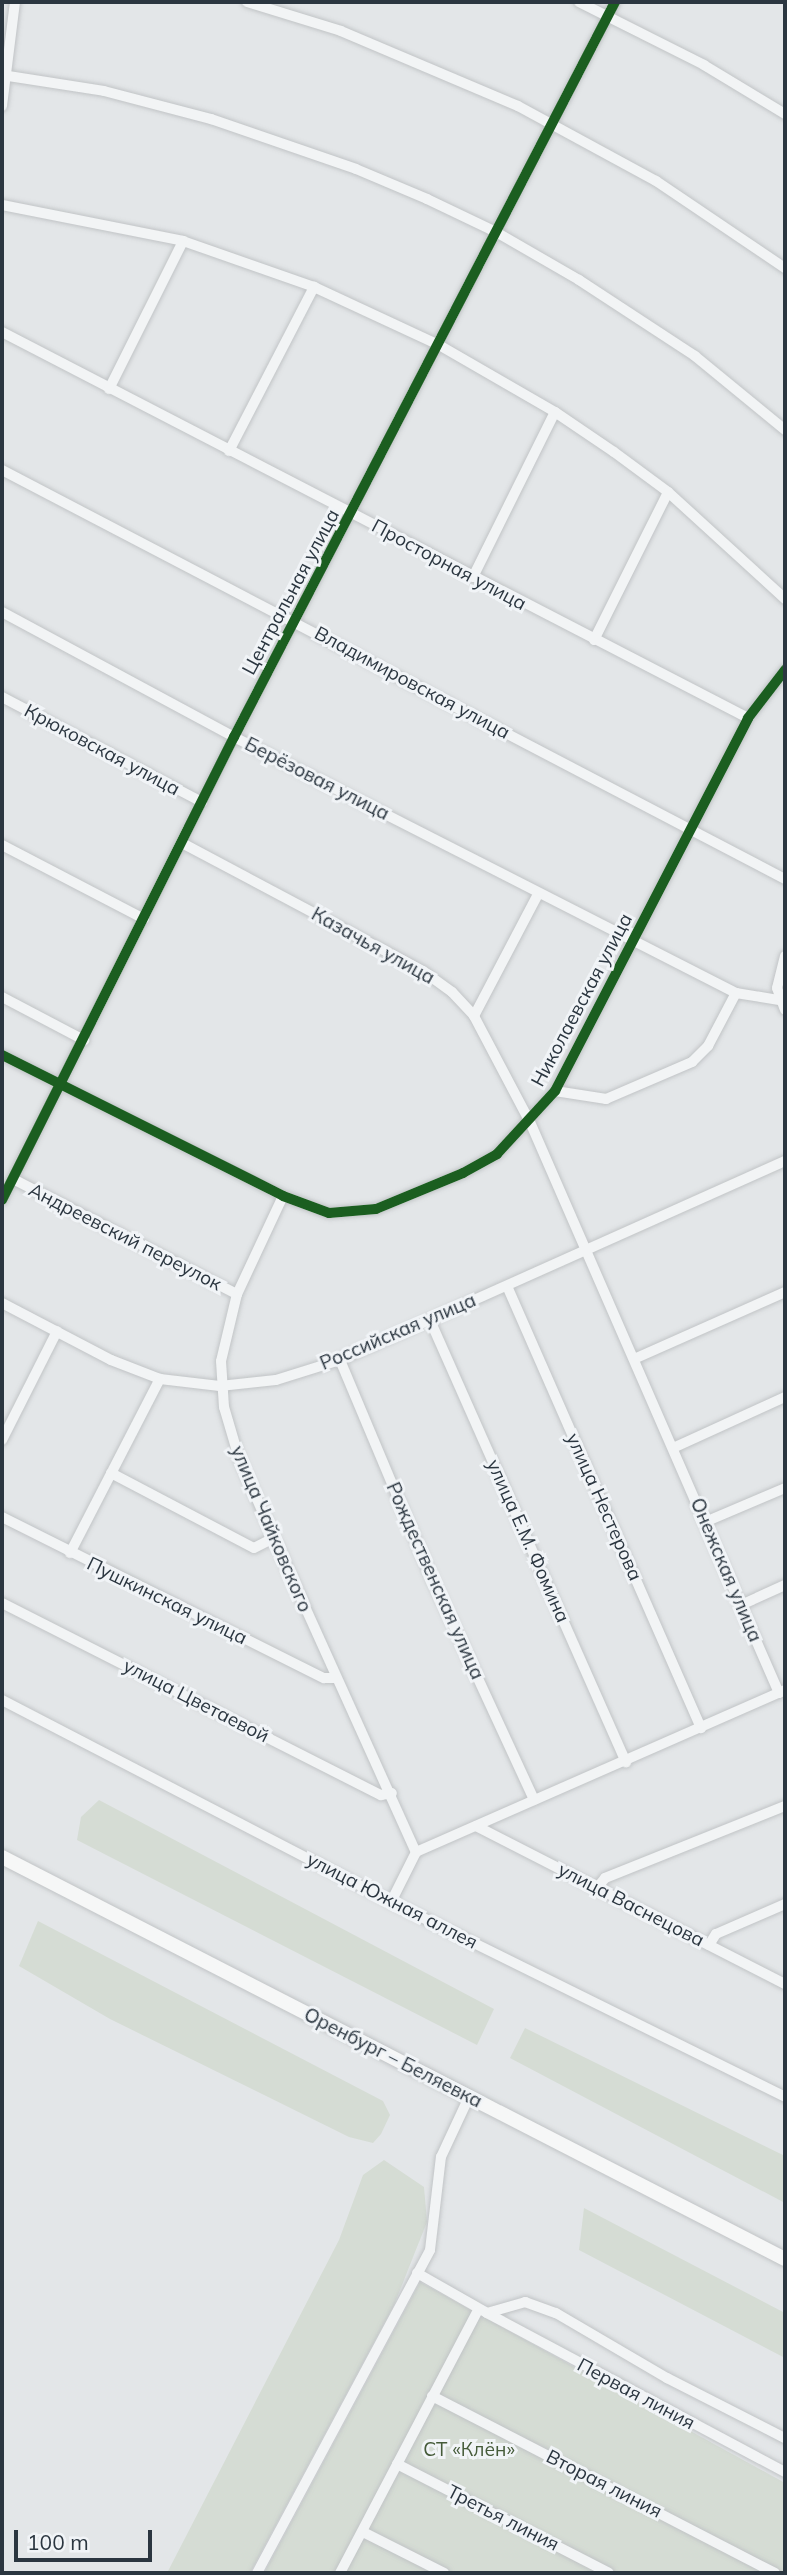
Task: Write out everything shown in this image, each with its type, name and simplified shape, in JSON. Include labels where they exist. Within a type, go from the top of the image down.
[{"type":"main road","name":"Оренбург – Беляевка","points":[[2,1857],[785,2259]]},
{"type":"street","points":[[2,106],[15,2]]},
{"type":"street","points":[[247,2],[411,59],[553,124],[713,216],[785,268]]},
{"type":"street","points":[[579,2],[704,65],[785,114]]},
{"type":"street","name":"Центральная улица","points":[[2,1200],[234,737],[352,514],[615,2]]},
{"type":"street","points":[[4,75],[104,91],[260,135],[356,169],[496,232],[695,356],[785,430]]},
{"type":"street","points":[[2,205],[183,241],[314,288],[439,345],[555,412],[668,492],[785,599]]},
{"type":"street","points":[[109,388],[183,241]]},
{"type":"street","points":[[229,451],[314,288]]},
{"type":"street","name":"Просторная улица","points":[[2,332],[748,718]]},
{"type":"street","points":[[472,577],[555,412]]},
{"type":"street","name":"Владимировская улица","points":[[2,470],[785,879]]},
{"type":"street","points":[[594,640],[668,492]]},
{"type":"street","name":"Берёзовая улица","points":[[2,612],[234,737],[538,894],[736,993],[784,1003]]},
{"type":"street","name":"Николаевская улица","points":[[2,1055],[283,1196],[329,1213],[376,1209],[497,1154],[530,1122],[555,1091],[748,718],[785,670]]},
{"type":"street","name":"Крюковская улица","points":[[2,698],[202,802]]},
{"type":"street","name":"Казачья улица","points":[[182,843],[423,971],[474,1016],[530,1122],[587,1250]]},
{"type":"street","points":[[2,845],[144,919]]},
{"type":"street","points":[[474,1016],[538,894]]},
{"type":"street","points":[[784,1003],[778,979],[785,956]]},
{"type":"street","points":[[555,1091],[606,1099],[692,1062],[708,1046],[736,993]]},
{"type":"street","points":[[2,997],[84,1040]]},
{"type":"street","name":"Российская улица","points":[[2,1303],[160,1379],[219,1386],[276,1380],[340,1360],[785,1161]]},
{"type":"street","name":"Андреевский переулок","points":[[13,1179],[237,1294]]},
{"type":"street","name":"улица Чайковского","points":[[283,1196],[237,1294],[219,1386],[239,1458],[335,1678],[392,1793],[416,1853]]},
{"type":"street","name":"Онежская улица","points":[[587,1250],[741,1605],[782,1691]]},
{"type":"street","name":"улица Нестерова","points":[[507,1286],[701,1728]]},
{"type":"street","points":[[634,1359],[785,1293]]},
{"type":"street","name":"улица Е.М. Фомина","points":[[430,1320],[626,1762]]},
{"type":"street","points":[[2,1440],[57,1331]]},
{"type":"street","name":"Рождественская улица","points":[[340,1360],[433,1581],[534,1800]]},
{"type":"street","points":[[70,1553],[160,1379]]},
{"type":"street","points":[[673,1448],[785,1397]]},
{"type":"street","points":[[111,1473],[254,1548],[274,1538]]},
{"type":"street","points":[[705,1522],[785,1488]]},
{"type":"street","name":"Пушкинская улица","points":[[2,1517],[324,1678],[335,1678]]},
{"type":"street","points":[[741,1605],[785,1585]]},
{"type":"street","name":"улица Цветаевой","points":[[2,1603],[381,1794],[392,1793]]},
{"type":"street","points":[[391,1902],[416,1853],[782,1691]]},
{"type":"street","name":"улица Южная аллея","points":[[2,1700],[391,1902],[785,2097]]},
{"type":"street","points":[[597,1888],[604,1878],[785,1806]]},
{"type":"street","name":"улица Васнецова","points":[[476,1826],[785,1984]]},
{"type":"street","points":[[709,1945],[716,1934],[785,1904]]},
{"type":"street","points":[[257,2573],[430,2250],[437,2215],[441,2157],[469,2097]]},
{"type":"street","name":"Первая линия","points":[[417,2273],[482,2311],[785,2472]]},
{"type":"street","points":[[340,2573],[432,2396],[482,2311],[525,2302],[556,2313],[688,2389],[785,2438]]},
{"type":"street","name":"Вторая линия","points":[[432,2396],[775,2573]]},
{"type":"street","name":"Третья линия","points":[[397,2464],[609,2573]]},
{"type":"street","points":[[363,2532],[444,2573]]},
{"type":"green space","points":[[99,1800],[494,2009],[477,2045],[77,1840],[81,1817]]},
{"type":"green space","points":[[38,1921],[383,2101],[390,2115],[381,2134],[373,2143],[349,2137],[110,2019],[19,1966]]},
{"type":"green space","points":[[525,2028],[785,2156],[785,2203],[510,2058]]},
{"type":"green space","points":[[384,2160],[424,2187],[427,2222],[394,2305],[250,2573],[167,2573],[339,2240],[363,2175]]},
{"type":"green space","points":[[584,2208],[785,2313],[785,2358],[579,2250]]},
{"type":"green space","name":"СТ «Клён»","points":[[420,2282],[785,2483],[785,2573],[264,2573]]},
{"type":"cycle path","points":[[2,1200],[234,737],[615,2]]},
{"type":"cycle path","points":[[2,1055],[283,1196],[329,1213],[376,1209],[463,1173],[497,1154],[555,1091],[748,718],[785,670]]}]
